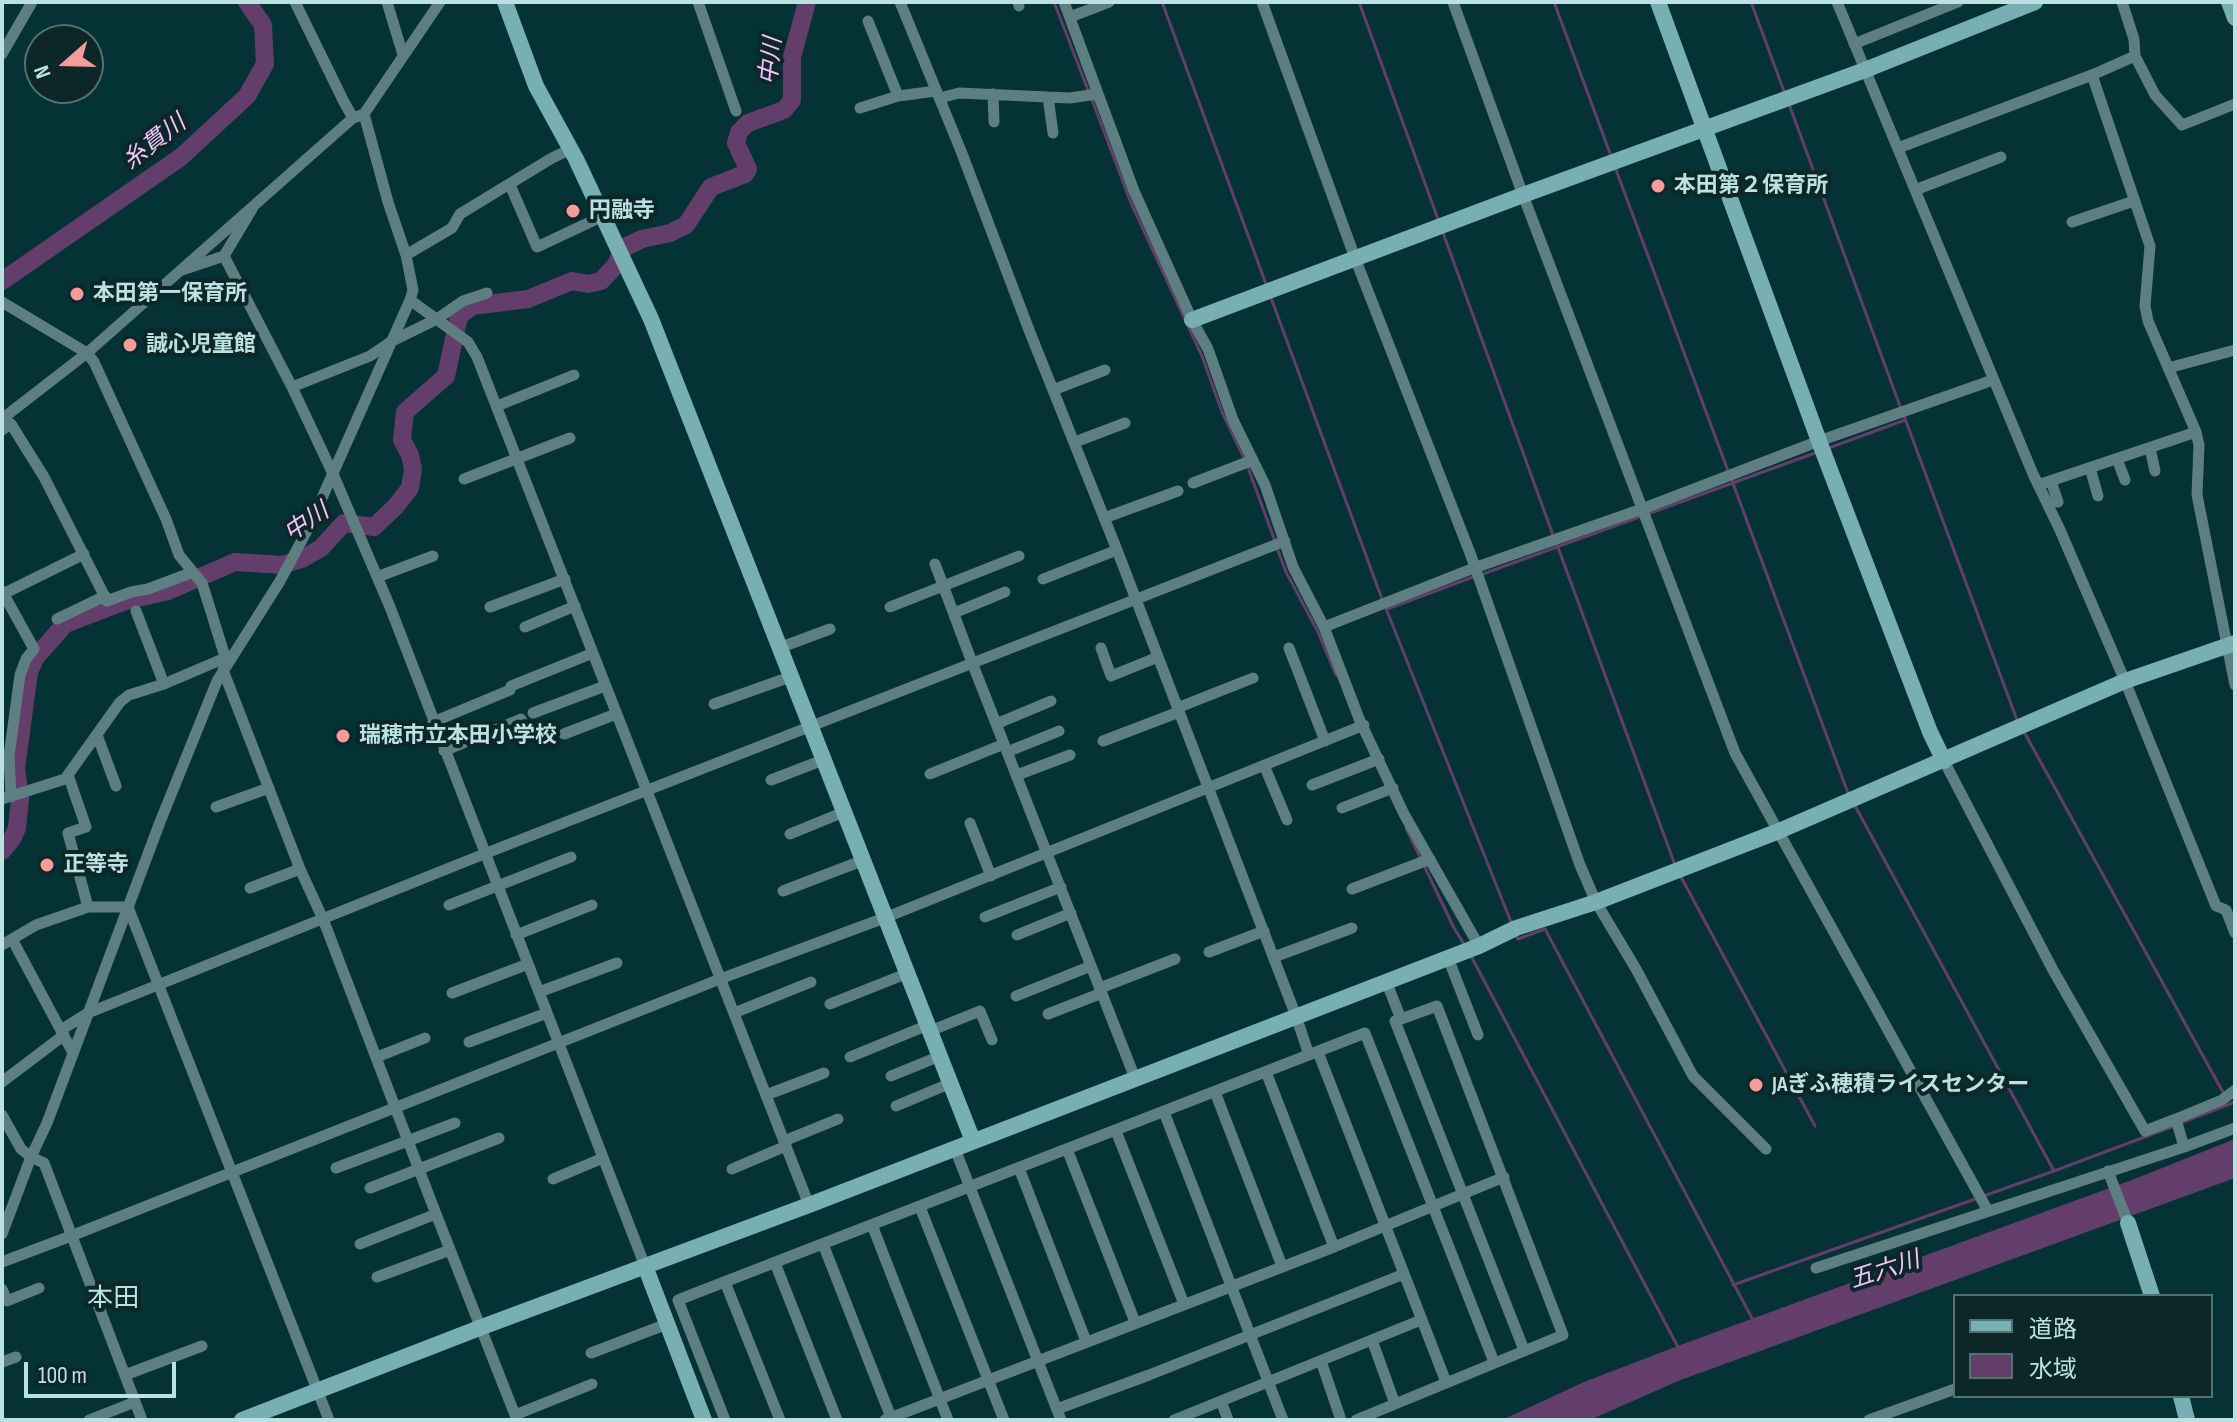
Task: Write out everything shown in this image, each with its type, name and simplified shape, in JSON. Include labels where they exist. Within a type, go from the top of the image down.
[{"type":"street","points":[[2,54],[32,2]]},
{"type":"street","points":[[2,1234],[198,726],[225,664],[280,581],[310,525],[413,290],[406,255],[359,116],[344,102],[295,2]]},
{"type":"street","points":[[387,2],[403,55]]},
{"type":"street","points":[[2,419],[87,353],[254,204],[359,116],[440,2]]},
{"type":"street","points":[[505,2],[536,86],[571,149],[651,319],[973,1141]]},
{"type":"street","points":[[698,2],[736,111]]},
{"type":"street","points":[[900,2],[1075,442],[1296,1016],[1385,1225],[1446,1382]]},
{"type":"street","points":[[1064,2],[1092,95],[1192,320],[1208,349],[1233,420],[1265,485],[1293,567],[1324,627],[1360,721],[1404,814],[1479,946]]},
{"type":"street","points":[[1070,17],[1109,2]]},
{"type":"street","points":[[1262,2],[1596,902],[1693,1076],[1766,1149]]},
{"type":"street","points":[[1453,2],[1735,753],[1988,1211]]},
{"type":"street","points":[[1658,2],[1819,441],[1930,732],[2053,970],[2145,1131],[2229,1095]]},
{"type":"street","points":[[1837,2],[1993,380],[2125,681],[2216,906],[2226,910],[2235,933]]},
{"type":"street","points":[[1854,44],[1958,2]]},
{"type":"street","points":[[1192,320],[1865,70],[2035,2]]},
{"type":"street","points":[[2122,2],[2134,39],[2135,56],[2155,95],[2182,125],[2235,104]]},
{"type":"street","points":[[2229,2],[2235,18]]},
{"type":"street","points":[[868,21],[898,96]]},
{"type":"street","points":[[1898,148],[2135,56]]},
{"type":"street","points":[[2092,75],[2150,246],[2145,306],[2148,321],[2196,432],[2199,445],[2197,495],[2231,645],[2235,685]]},
{"type":"street","points":[[860,108],[898,96],[959,93],[1070,98],[1092,95]]},
{"type":"street","points":[[993,94],[994,122]]},
{"type":"street","points":[[1048,97],[1053,133]]},
{"type":"street","points":[[406,255],[452,228],[460,214],[571,149]]},
{"type":"street","points":[[1915,190],[2001,157]]},
{"type":"street","points":[[510,185],[537,247],[603,216]]},
{"type":"street","points":[[2072,222],[2134,201]]},
{"type":"street","points":[[182,270],[224,256],[254,204]]},
{"type":"street","points":[[224,256],[292,387],[377,577],[704,1420]]},
{"type":"street","points":[[292,387],[370,356],[463,301],[487,293]]},
{"type":"street","points":[[410,300],[474,349],[809,1205]]},
{"type":"street","points":[[2,302],[87,353],[94,362],[166,519],[179,555],[202,583],[225,664],[269,788],[516,1417],[592,1384]]},
{"type":"street","points":[[2168,368],[2235,350]]},
{"type":"street","points":[[1053,390],[1105,370]]},
{"type":"street","points":[[497,406],[574,375]]},
{"type":"street","points":[[1324,627],[1474,568],[1993,380]]},
{"type":"street","points":[[1075,442],[1125,423]]},
{"type":"street","points":[[2,430],[11,424],[44,477],[107,601],[193,572]]},
{"type":"street","points":[[2038,485],[2196,432]]},
{"type":"street","points":[[464,479],[570,438]]},
{"type":"street","points":[[2150,448],[2155,471]]},
{"type":"street","points":[[2117,459],[2125,480]]},
{"type":"street","points":[[1193,483],[1253,460]]},
{"type":"street","points":[[2090,468],[2098,496]]},
{"type":"street","points":[[2051,481],[2058,502]]},
{"type":"street","points":[[1104,518],[1178,491]]},
{"type":"street","points":[[2,1082],[88,1013],[484,854],[1285,541]]},
{"type":"street","points":[[1043,579],[1117,550]]},
{"type":"street","points":[[84,554],[3,592],[34,649],[20,675],[8,724],[6,798],[65,779],[120,702],[129,695],[225,664]]},
{"type":"street","points":[[377,577],[433,556]]},
{"type":"street","points":[[890,607],[1019,556]]},
{"type":"street","points":[[935,564],[1135,1078]]},
{"type":"street","points":[[490,607],[565,579]]},
{"type":"street","points":[[954,613],[1005,592]]},
{"type":"street","points":[[57,619],[105,596]]},
{"type":"street","points":[[525,627],[575,606]]},
{"type":"street","points":[[136,611],[164,684]]},
{"type":"street","points":[[779,648],[830,629]]},
{"type":"street","points":[[242,1420],[955,1149],[1479,946],[1516,928],[1596,902],[1779,831],[2125,681],[2231,645]]},
{"type":"street","points":[[1101,648],[1111,676],[1158,657]]},
{"type":"street","points":[[1289,648],[1325,741]]},
{"type":"street","points":[[433,722],[593,653]]},
{"type":"street","points":[[714,704],[790,677]]},
{"type":"street","points":[[1103,741],[1253,678]]},
{"type":"street","points":[[533,713],[605,686]]},
{"type":"street","points":[[996,724],[1051,701]]},
{"type":"street","points":[[564,734],[616,714]]},
{"type":"street","points":[[444,751],[521,719]]},
{"type":"street","points":[[2,1262],[720,979],[1048,854],[1364,725]]},
{"type":"street","points":[[930,774],[1059,731]]},
{"type":"street","points":[[97,735],[116,786]]},
{"type":"street","points":[[1017,775],[1070,755]]},
{"type":"street","points":[[1312,785],[1379,759]]},
{"type":"street","points":[[771,780],[823,760]]},
{"type":"street","points":[[1264,765],[1287,820]]},
{"type":"street","points":[[68,775],[86,827],[68,833],[88,907]]},
{"type":"street","points":[[216,807],[269,788]]},
{"type":"street","points":[[1342,808],[1393,788]]},
{"type":"street","points":[[790,834],[844,812]]},
{"type":"street","points":[[970,823],[991,876]]},
{"type":"street","points":[[449,905],[571,857]]},
{"type":"street","points":[[1352,889],[1430,859]]},
{"type":"street","points":[[783,891],[864,860]]},
{"type":"street","points":[[250,888],[300,869]]},
{"type":"street","points":[[985,917],[1061,887]]},
{"type":"street","points":[[516,935],[592,905]]},
{"type":"street","points":[[73,1053],[7,942],[36,925],[88,907],[128,907]]},
{"type":"street","points":[[128,907],[329,1420]]},
{"type":"street","points":[[1017,935],[1071,913]]},
{"type":"street","points":[[1274,957],[1352,928]]},
{"type":"street","points":[[1209,952],[1264,931]]},
{"type":"street","points":[[1448,958],[1478,1035]]},
{"type":"street","points":[[1048,1014],[1175,959]]},
{"type":"street","points":[[539,992],[617,963]]},
{"type":"street","points":[[452,993],[528,964]]},
{"type":"street","points":[[1016,996],[1091,966]]},
{"type":"street","points":[[830,1004],[908,973]]},
{"type":"street","points":[[1386,981],[1401,1019]]},
{"type":"street","points":[[734,1013],[811,982]]},
{"type":"street","points":[[1356,1420],[1563,1335],[1437,1006],[1395,1021],[1524,1350]]},
{"type":"street","points":[[850,1057],[980,1011],[992,1040]]},
{"type":"street","points":[[469,1042],[547,1013]]},
{"type":"street","points":[[725,1420],[678,1300],[1365,1033],[1494,1362]]},
{"type":"street","points":[[377,1057],[425,1038]]},
{"type":"street","points":[[891,1076],[940,1056]]},
{"type":"street","points":[[1266,1072],[1334,1247]]},
{"type":"street","points":[[766,1095],[824,1073]]},
{"type":"street","points":[[896,1106],[951,1083]]},
{"type":"street","points":[[1215,1092],[1282,1266]]},
{"type":"street","points":[[1164,1112],[1283,1420]]},
{"type":"street","points":[[2,1115],[21,1149],[44,1163],[142,1420]]},
{"type":"street","points":[[732,1169],[838,1119]]},
{"type":"street","points":[[2176,1119],[2184,1147]]},
{"type":"street","points":[[336,1168],[455,1123]]},
{"type":"street","points":[[1816,1268],[2109,1175],[2235,1128]]},
{"type":"street","points":[[1116,1131],[1184,1304]]},
{"type":"street","points":[[370,1188],[499,1138]]},
{"type":"street","points":[[955,1149],[1059,1414],[1404,1274]]},
{"type":"street","points":[[1067,1149],[1135,1322]]},
{"type":"street","points":[[553,1179],[603,1158]]},
{"type":"street","points":[[1019,1168],[1086,1341]]},
{"type":"street","points":[[2109,1175],[2151,1294]]},
{"type":"street","points":[[823,1244],[890,1419],[1334,1247],[1504,1177]]},
{"type":"street","points":[[920,1207],[1004,1420]]},
{"type":"street","points":[[360,1244],[436,1214]]},
{"type":"street","points":[[872,1225],[948,1420]]},
{"type":"street","points":[[377,1277],[450,1250]]},
{"type":"street","points":[[775,1263],[837,1420]]},
{"type":"street","points":[[725,1282],[780,1420]]},
{"type":"street","points":[[2,1289],[7,1301],[39,1288]]},
{"type":"street","points":[[1174,1420],[1421,1320]]},
{"type":"street","points":[[591,1353],[667,1324]]},
{"type":"street","points":[[1372,1340],[1395,1404]]},
{"type":"street","points":[[125,1375],[202,1346]]},
{"type":"street","points":[[2,1362],[16,1357]]},
{"type":"street","points":[[1321,1361],[1341,1420]]},
{"type":"street","points":[[1869,1420],[1953,1390]]},
{"type":"street","points":[[2182,1398],[2187,1420]]},
{"type":"street","points":[[1221,1401],[1228,1420]]},
{"type":"street","points":[[89,1420],[135,1402]]},
{"type":"water","name":"五六川","points":[[2235,1139],[2235,1178],[1678,1381],[1590,1420],[1502,1420],[1584,1382],[1683,1344],[2137,1178]]},
{"type":"waterway","name":"糸貫川","points":[[2,281],[181,157],[247,96],[265,64],[263,25],[247,2]]},
{"type":"waterway","name":"中川","points":[[2,851],[17,828],[20,799],[16,769],[29,672],[36,657],[65,624],[125,601],[168,591],[235,562],[282,565],[302,559],[321,548],[344,523],[374,527],[410,488],[413,469],[402,440],[405,412],[446,376],[459,316],[472,306],[528,299],[572,281],[588,284],[601,281],[615,266],[625,247],[686,225],[711,187],[745,174],[748,169],[736,143],[739,132],[748,123],[784,110],[792,100],[792,57],[807,2]]},
{"type":"waterway","points":[[1054,2],[1088,90]]},
{"type":"waterway","points":[[1162,2],[1266,284]]},
{"type":"waterway","points":[[1359,2],[1438,219]]},
{"type":"waterway","points":[[1554,2],[1611,156]]},
{"type":"waterway","points":[[1751,2],[1785,94]]},
{"type":"waterway","points":[[1091,97],[1131,203],[1202,356],[1222,412],[1244,458]]},
{"type":"waterway","points":[[1789,104],[1901,409]]},
{"type":"waterway","points":[[1615,167],[1728,471]]},
{"type":"waterway","points":[[1442,230],[1553,535]]},
{"type":"waterway","points":[[1270,295],[1382,599]]},
{"type":"waterway","points":[[1904,416],[2017,720]]},
{"type":"waterway","points":[[1826,449],[1905,420]]},
{"type":"waterway","points":[[1480,575],[1815,453]]},
{"type":"waterway","points":[[1247,465],[1275,541]]},
{"type":"waterway","points":[[1731,478],[1848,793]]},
{"type":"waterway","points":[[1556,542],[1675,865]]},
{"type":"waterway","points":[[1277,548],[1336,675]]},
{"type":"waterway","points":[[1387,609],[1473,577]]},
{"type":"waterway","points":[[1385,606],[1511,922]]},
{"type":"waterway","points":[[2023,730],[2224,1094]]},
{"type":"waterway","points":[[1854,804],[2054,1171]]},
{"type":"waterway","points":[[1406,828],[1465,946]]},
{"type":"waterway","points":[[1680,875],[1815,1126]]},
{"type":"waterway","points":[[1515,933],[1518,939],[1545,929],[1754,1322]]},
{"type":"waterway","points":[[1471,956],[1679,1349]]},
{"type":"waterway","points":[[2181,1123],[2235,1102]]},
{"type":"waterway","points":[[1733,1285],[2174,1126]]},
{"type":"place","name":"本田第２保育所","points":[[1658,186]]},
{"type":"place","name":"円融寺","points":[[573,211]]},
{"type":"place","name":"本田第一保育所","points":[[77,294]]},
{"type":"place","name":"誠心児童館","points":[[130,345]]},
{"type":"place","name":"瑞穂市立本田小学校","points":[[343,736]]},
{"type":"place","name":"正等寺","points":[[47,865]]},
{"type":"place","name":"JAぎふ穂積ライスセンター","points":[[1756,1085]]},
{"type":"district","name":"本田","points":[[113,1299]]}]
